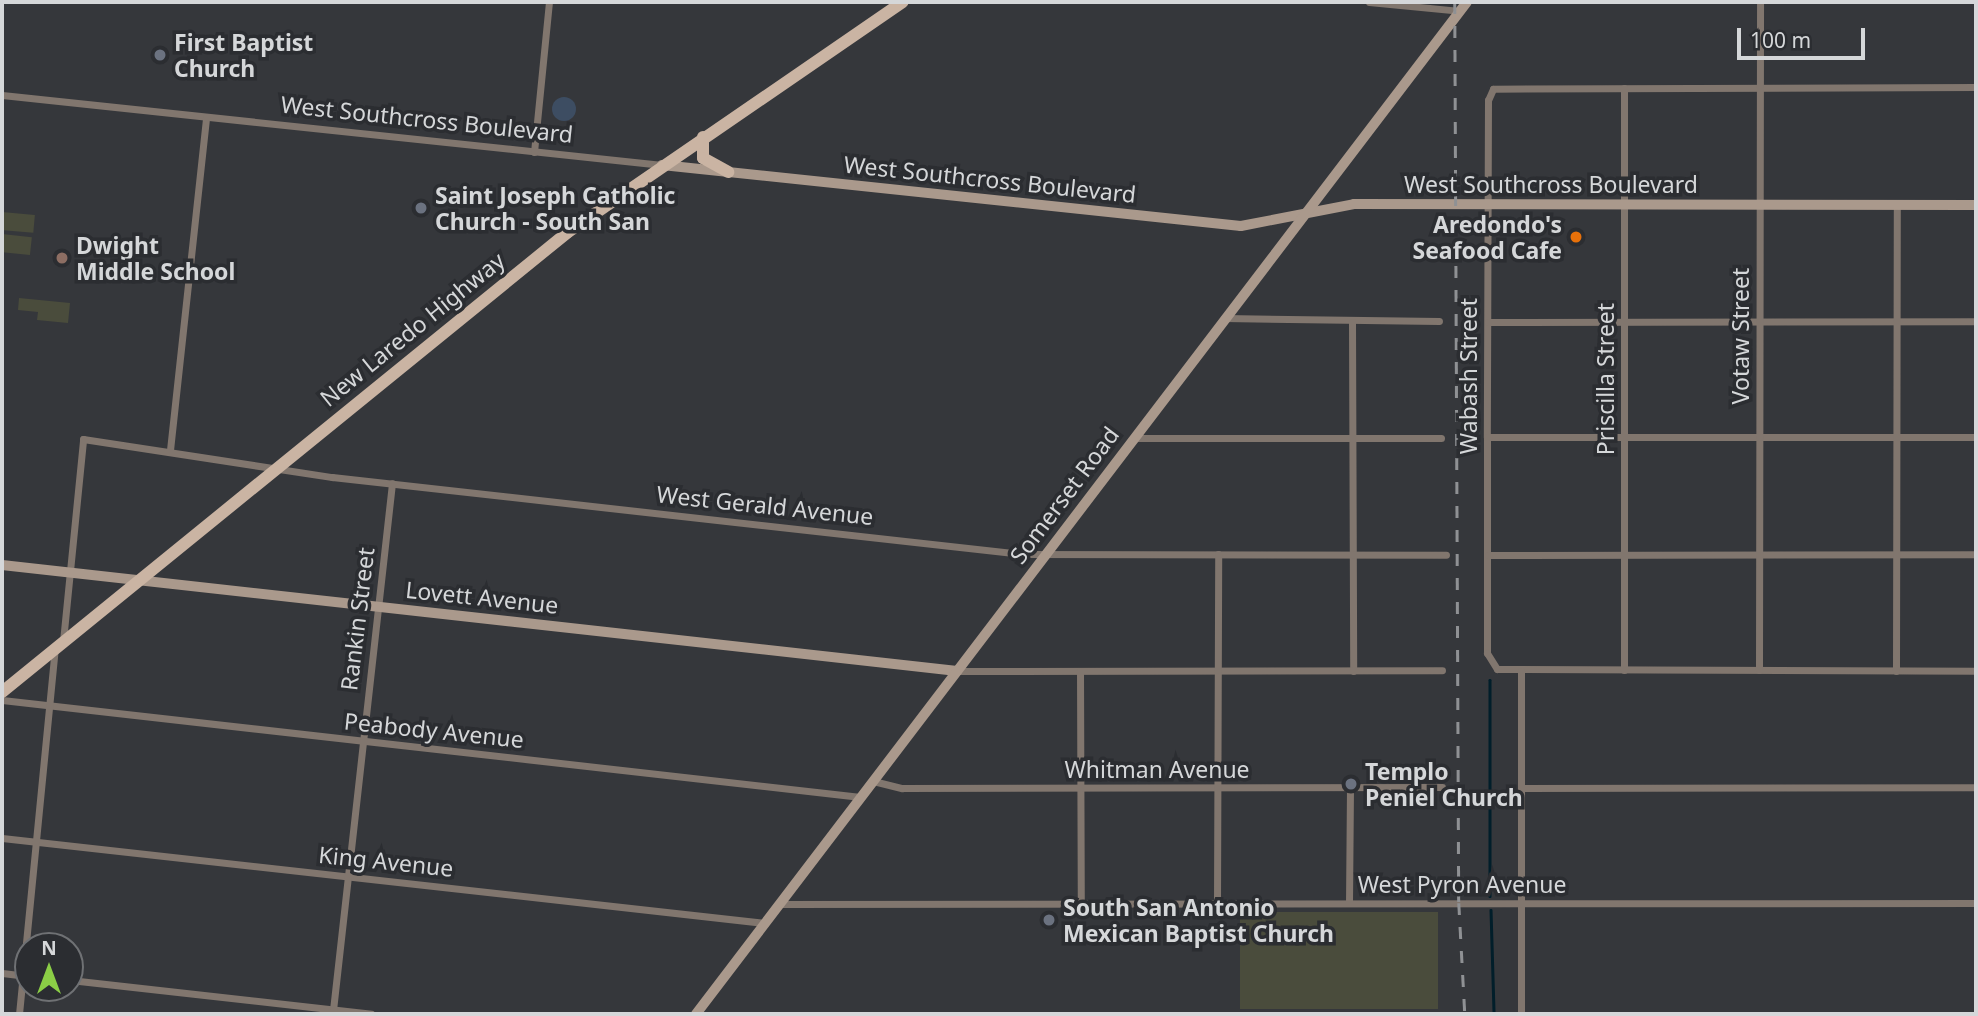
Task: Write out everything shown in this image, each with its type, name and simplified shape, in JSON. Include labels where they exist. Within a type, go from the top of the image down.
[{"type":"main road","name":"New Laredo Highway","points":[[2,692],[470,308],[662,165],[903,2]]},
{"type":"main road","name":"Somerset Road","points":[[696,1014],[1463,7]]},
{"type":"main road","points":[[703,137],[703,158],[728,172]]},
{"type":"main road","name":"West Southcross Boulevard","points":[[662,165],[1221,225],[1255,225],[1305,211],[1354,204],[1976,205]]},
{"type":"main road","name":"Lovett Avenue","points":[[2,565],[957,671]]},
{"type":"street","points":[[534,152],[549,2]]},
{"type":"street","points":[[1369,2],[1463,7]]},
{"type":"street","name":"Votaw Street","points":[[1759,670],[1760,2]]},
{"type":"street","points":[[1624,88],[1976,87]]},
{"type":"street","name":"Wabash Street","points":[[1521,671],[1490,664],[1487,437],[1488,100],[1493,89],[1624,88]]},
{"type":"street","name":"Priscilla Street","points":[[1624,88],[1624,670]]},
{"type":"street","name":"West Southcross Boulevard","points":[[2,95],[662,165]]},
{"type":"street","points":[[170,450],[206,117]]},
{"type":"street","points":[[1896,205],[1896,671]]},
{"type":"street","points":[[1224,318],[1438,321]]},
{"type":"street","points":[[1352,321],[1353,671]]},
{"type":"street","points":[[1488,322],[1976,321]]},
{"type":"street","points":[[1487,437],[1976,438]]},
{"type":"street","points":[[1133,438],[1441,438]]},
{"type":"street","name":"West Gerald Avenue","points":[[66,572],[83,439],[392,483],[1045,554],[1446,555]]},
{"type":"street","name":"Rankin Street","points":[[332,1010],[392,483]]},
{"type":"street","points":[[1217,903],[1218,554]]},
{"type":"street","points":[[1488,555],[1976,554]]},
{"type":"street","points":[[30,932],[66,572]]},
{"type":"street","points":[[957,671],[1442,670]]},
{"type":"street","points":[[1080,671],[1082,902]]},
{"type":"street","points":[[1521,1014],[1521,671],[1976,671]]},
{"type":"street","name":"Peabody Avenue","points":[[2,700],[861,797]]},
{"type":"street","name":"Whitman Avenue","points":[[873,781],[902,788],[1442,788]]},
{"type":"street","points":[[1521,788],[1976,787]]},
{"type":"street","points":[[1349,903],[1350,788]]},
{"type":"street","name":"King Avenue","points":[[2,838],[765,923]]},
{"type":"street","name":"West Pyron Avenue","points":[[780,904],[1976,903]]},
{"type":"street","points":[[84,983],[372,1014]]},
{"type":"green space","points":[[2,212],[35,215],[33,233],[2,230]]},
{"type":"green space","points":[[2,234],[32,237],[30,255],[2,252]]},
{"type":"green space","points":[[19,298],[70,303],[68,323],[37,320],[38,312],[18,310]]},
{"type":"green space","points":[[1240,912],[1438,912],[1438,1009],[1240,1009]]},
{"type":"building","points":[[564,97],[573,100],[576,109],[573,118],[564,121],[555,118],[552,109],[555,100]]},
{"type":"waterway","points":[[1490,680],[1490,896]]},
{"type":"waterway","points":[[1491,910],[1494,1014]]},
{"type":"railway","points":[[1455,2],[1459,903],[1465,1014]]},
{"type":"place","name":"First Baptist Church","points":[[160,55]]},
{"type":"place","name":"Saint Joseph Catholic Church - South San","points":[[421,208]]},
{"type":"place","name":"Aredondo's Seafood Cafe","points":[[1576,237]]},
{"type":"place","name":"Dwight Middle School","points":[[62,258]]},
{"type":"place","name":"Templo Peniel Church","points":[[1351,784]]},
{"type":"place","name":"South San Antonio Mexican Baptist Church","points":[[1049,920]]}]
